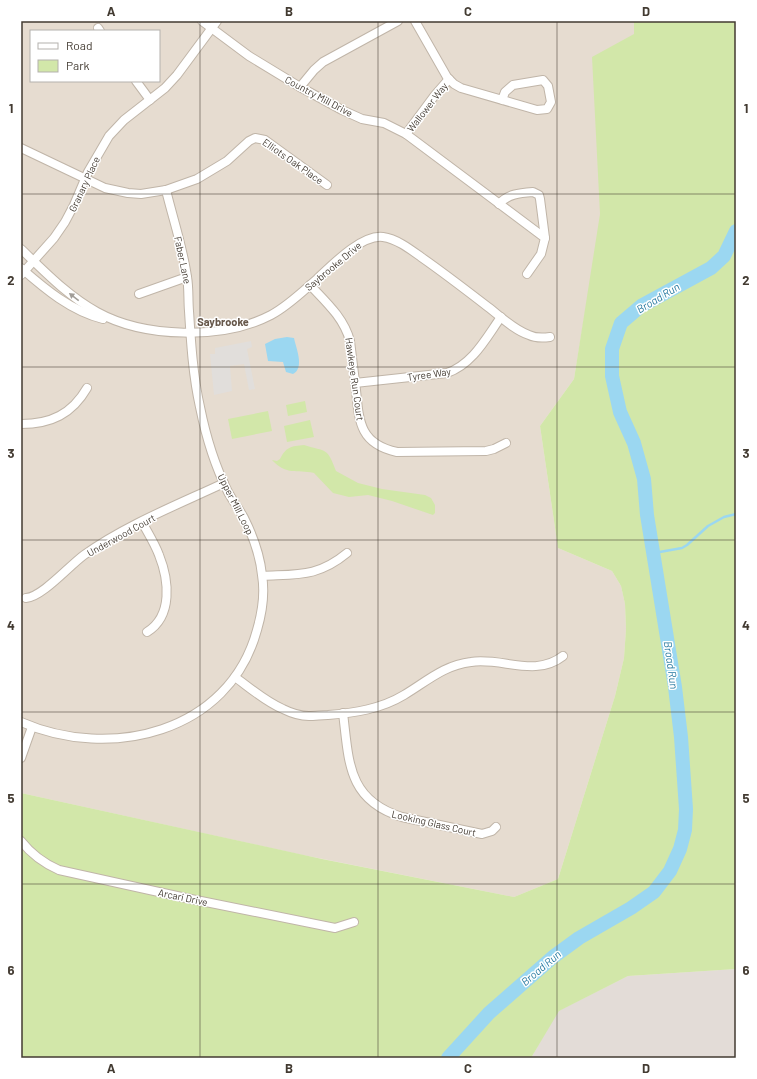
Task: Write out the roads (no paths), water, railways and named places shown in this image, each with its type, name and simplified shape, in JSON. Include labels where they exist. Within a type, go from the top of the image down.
[{"type":"street","name":"Country Mill Drive","points":[[202,21],[249,56],[300,87],[362,119],[384,122],[406,134],[545,238]]},
{"type":"street","name":"Granary Place","points":[[34,261],[66,222],[85,178],[109,136],[124,120],[165,88],[178,74],[217,21]]},
{"type":"street","points":[[300,87],[311,73],[323,62],[398,21]]},
{"type":"street","points":[[415,21],[449,79],[461,88],[502,100],[537,110],[547,109],[550,102],[548,86],[546,82],[540,80],[514,85],[505,92],[502,100]]},
{"type":"street","name":"Wallower Way","points":[[406,134],[431,100],[449,79]]},
{"type":"street","points":[[137,82],[150,100]]},
{"type":"street","name":"Elliots Oak Place","points":[[21,148],[105,188],[141,194],[181,186],[212,171],[227,161],[249,141],[259,138],[265,140],[327,185]]},
{"type":"street","name":"Faber Lane","points":[[166,190],[185,264],[191,332]]},
{"type":"street","points":[[499,204],[503,199],[510,195],[533,192],[536,193],[540,199],[545,238],[541,254],[528,274]]},
{"type":"street","name":"Saybrooke Drive","points":[[22,271],[72,307],[98,318],[156,330],[210,332],[247,325],[271,315],[284,306],[359,243],[373,238],[384,237],[405,246],[456,281],[521,332],[536,337],[550,337]]},
{"type":"street","name":"Saybrooke Drive","points":[[21,249],[80,302],[102,315],[120,322]]},
{"type":"street","points":[[22,271],[34,261]]},
{"type":"street","points":[[139,294],[187,277]]},
{"type":"street","name":"Hawkeye Run Court","points":[[310,284],[342,321],[348,331],[359,418],[366,435],[374,442],[384,448],[397,452],[486,451],[506,443]]},
{"type":"street","name":"Tyree Way","points":[[355,383],[447,373],[456,370],[463,366],[473,356],[501,317]]},
{"type":"street","name":"Upper Mill Loop","points":[[21,722],[32,727],[61,735],[98,739],[135,736],[159,731],[182,722],[198,713],[222,692],[235,676],[250,652],[258,628],[262,608],[263,576],[260,560],[251,532],[224,483],[212,454],[203,424],[195,384],[191,332]]},
{"type":"street","points":[[21,424],[42,422],[66,412],[81,398],[87,388]]},
{"type":"street","name":"Underwood Court","points":[[26,598],[36,595],[96,547],[142,522],[224,483]]},
{"type":"street","points":[[142,522],[159,554],[164,567],[167,588],[166,604],[161,619],[152,629],[147,632]]},
{"type":"street","points":[[263,576],[314,572],[331,565],[347,553]]},
{"type":"street","points":[[235,676],[271,703],[294,713],[310,716],[343,714],[375,708],[391,702],[414,690],[434,675],[457,665],[480,661],[534,667],[550,664],[562,656]]},
{"type":"street","name":"Looking Glass Court","points":[[343,714],[350,767],[358,785],[372,802],[381,809],[402,817],[482,834],[487,833],[496,827]]},
{"type":"street","points":[[21,758],[32,727]]},
{"type":"street","name":"Arcari Drive","points":[[21,841],[28,850],[43,862],[59,870],[186,898],[335,928],[354,922]]},
{"type":"water","points":[[287,337],[294,338],[299,358],[297,371],[293,374],[286,372],[283,362],[268,361],[265,344],[275,339]]},
{"type":"waterway","name":"Broad Run","points":[[448,1058],[489,1013],[553,957],[579,938],[631,908],[654,892],[670,871],[680,849],[685,830],[686,809],[681,737],[675,687],[647,515],[644,479],[634,443],[620,412],[612,376],[612,349],[621,323],[641,306],[711,268],[724,256],[736,231]]},
{"type":"waterway","points":[[654,553],[682,548],[708,526],[724,517],[736,514]]},
{"type":"district","name":"Saybrooke","points":[[223,322]]}]
